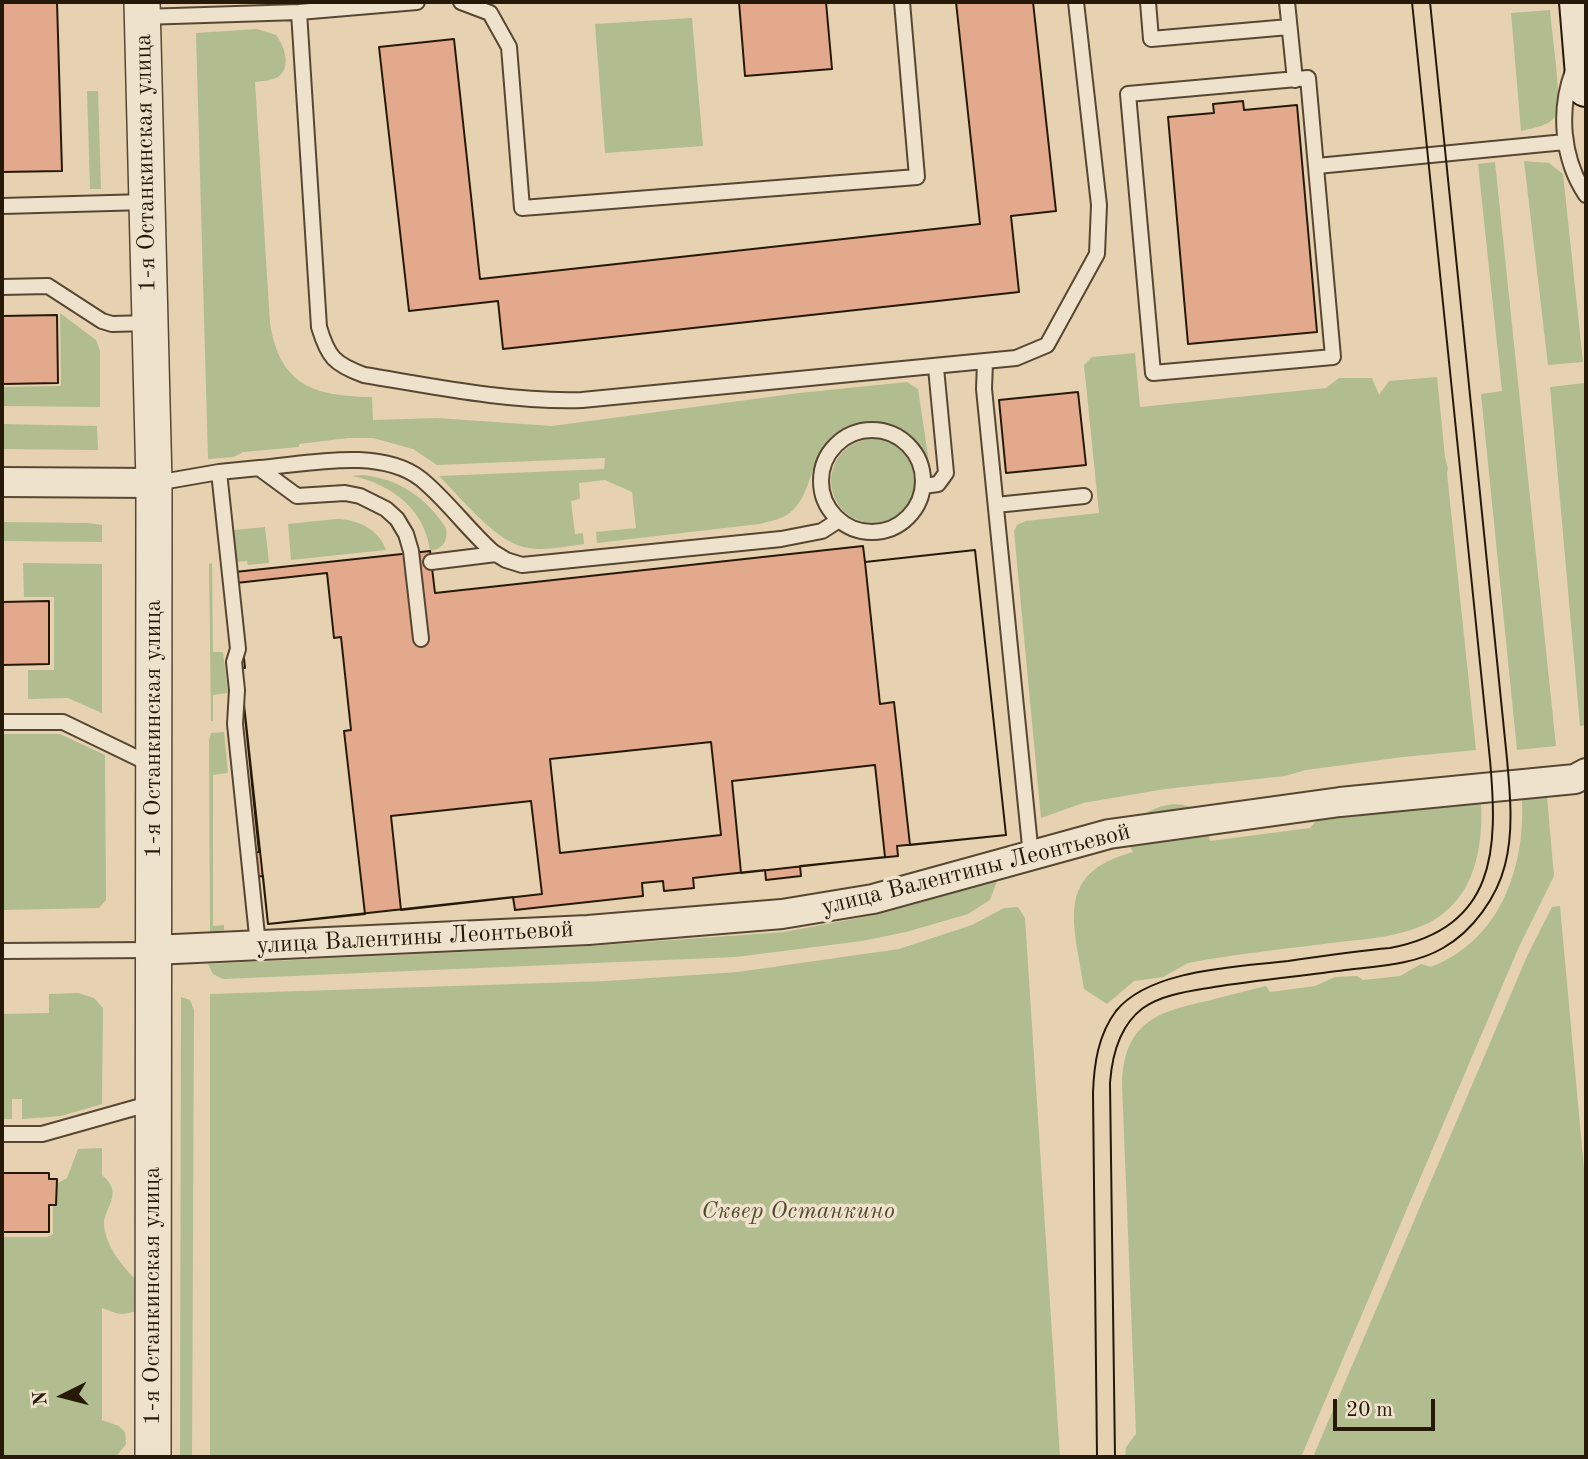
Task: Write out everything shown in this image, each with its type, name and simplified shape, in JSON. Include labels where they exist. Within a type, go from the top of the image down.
[{"type":"main road","points":[[1579,2],[1586,87]]},
{"type":"street","name":"1-я Останкинская улица","points":[[142,10],[154,484],[153,1457]]},
{"type":"street","points":[[2,482],[154,484]]},
{"type":"street","name":"улица Валентины Леонтьевой","points":[[153,950],[588,930],[782,914],[873,898],[1109,834],[1340,802],[1575,779],[1586,773]]},
{"type":"lane","points":[[142,10],[299,12],[417,2]]},
{"type":"lane","points":[[461,2],[490,13],[509,47],[522,208],[917,177],[902,2]]},
{"type":"lane","points":[[299,12],[319,327],[326,352],[346,369],[364,375],[503,398],[541,401],[595,399],[936,368],[1016,358],[1047,345],[1097,254],[1099,205],[1076,2]]},
{"type":"lane","points":[[1148,2],[1152,39],[1289,27]]},
{"type":"lane","points":[[1287,2],[1295,80]]},
{"type":"lane","points":[[1583,43],[1566,89],[1565,142],[1575,179],[1586,195]]},
{"type":"lane","points":[[1308,79],[1333,357],[1153,373],[1128,94],[1295,80],[1308,79]]},
{"type":"lane","points":[[1317,166],[1565,142]]},
{"type":"lane","points":[[2,206],[147,202]]},
{"type":"lane","points":[[2,287],[48,286],[102,321],[112,324],[150,323]]},
{"type":"lane","points":[[985,362],[984,389],[1031,856]]},
{"type":"lane","points":[[923,486],[938,484],[946,472],[936,368]]},
{"type":"lane","points":[[877,430],[892,434],[906,443],[917,455],[923,486],[920,501],[911,515],[899,525],[884,531],[860,530],[839,520],[829,508],[822,493],[821,477],[825,461],[834,447],[854,434],[877,430]]},
{"type":"lane","points":[[154,484],[219,472],[361,459],[396,466],[425,482],[496,554],[522,565],[781,540],[822,531],[839,520]]},
{"type":"lane","points":[[259,468],[297,496],[345,493],[360,496],[386,509],[397,519],[407,534],[411,551],[421,639]]},
{"type":"lane","points":[[219,472],[237,649],[234,662],[237,690],[235,724],[258,945]]},
{"type":"lane","points":[[996,505],[1084,496]]},
{"type":"lane","points":[[431,562],[496,554]]},
{"type":"lane","points":[[2,722],[63,722],[153,765]]},
{"type":"lane","points":[[2,951],[153,950]]},
{"type":"lane","points":[[2,1134],[42,1134],[153,1102]]},
{"type":"green space","points":[[1550,10],[1558,108],[1550,122],[1521,131],[1511,13]]},
{"type":"green space","points":[[692,18],[703,146],[605,153],[595,24]]},
{"type":"green space","points":[[257,29],[276,35],[282,44],[286,62],[278,77],[255,82],[270,323],[282,361],[291,374],[303,383],[333,394],[372,397],[373,420],[437,418],[552,426],[799,393],[907,382],[918,389],[930,469],[920,447],[905,431],[878,422],[857,423],[838,431],[823,446],[802,498],[790,513],[782,518],[759,524],[597,543],[596,532],[636,528],[632,492],[605,480],[579,483],[580,499],[571,501],[575,534],[583,533],[584,544],[542,549],[517,545],[504,538],[480,519],[439,476],[604,469],[605,458],[437,465],[413,449],[373,438],[348,438],[208,459],[196,33]]},
{"type":"green space","points":[[87,91],[98,91],[101,189],[90,189]]},
{"type":"green space","points":[[1524,161],[1549,163],[1563,174],[1583,362],[1548,365]]},
{"type":"green space","points":[[1495,162],[1556,746],[1517,750],[1481,394],[1502,391],[1478,164]]},
{"type":"green space","points":[[60,313],[96,340],[100,351],[100,407],[2,406],[2,387],[61,386]]},
{"type":"green space","points":[[1135,353],[1140,407],[1326,388],[1339,378],[1372,378],[1379,395],[1389,381],[1437,377],[1476,750],[1403,757],[1306,770],[1285,776],[1165,789],[1083,803],[1041,818],[1014,531],[1017,525],[1026,521],[1099,513],[1084,365],[1092,357]]},
{"type":"green space","points":[[1585,383],[1586,725],[1580,726],[1550,387]]},
{"type":"green space","points":[[2,424],[97,426],[98,450],[2,449]]},
{"type":"green space","points":[[873,439],[896,446],[908,458],[915,481],[908,504],[896,516],[873,523],[850,516],[838,504],[831,481],[838,458],[850,446]]},
{"type":"green space","points":[[352,476],[388,480],[421,499],[446,528],[444,543],[430,551],[427,536],[413,511],[393,492]]},
{"type":"green space","points":[[336,519],[359,523],[373,531],[386,550],[291,560],[288,524]]},
{"type":"green space","points":[[2,522],[102,525],[102,542],[2,541]]},
{"type":"green space","points":[[265,527],[269,563],[248,565],[247,561],[236,562],[234,530]]},
{"type":"green space","points":[[23,563],[102,564],[102,713],[68,698],[28,699],[28,670],[54,670],[54,597],[24,597]]},
{"type":"green space","points":[[212,563],[213,652],[223,652],[228,693],[213,695],[211,721],[209,564]]},
{"type":"green space","points":[[224,732],[228,773],[213,775],[213,926],[224,925],[224,930],[210,932],[209,740],[211,733]]},
{"type":"green space","points":[[2,734],[60,734],[105,755],[106,900],[99,908],[2,910]]},
{"type":"green space","points":[[1547,797],[1554,876],[1518,949],[1301,1457],[1125,1457],[1126,1447],[1136,1434],[1122,1084],[1124,1064],[1136,1034],[1158,1016],[1188,1005],[1266,986],[1270,992],[1315,986],[1335,977],[1357,976],[1363,980],[1400,976],[1421,964],[1431,967],[1455,955],[1475,939],[1504,899],[1519,851],[1522,800]]},
{"type":"green space","points":[[1432,802],[1441,808],[1481,802],[1481,825],[1479,847],[1467,885],[1456,901],[1441,915],[1423,926],[1383,937],[1188,963],[1163,977],[1134,981],[1107,1004],[1084,989],[1074,923],[1080,888],[1090,874],[1107,862],[1133,852],[1129,844],[1134,821],[1146,813],[1170,805],[1192,808],[1201,815],[1207,826],[1210,841],[1310,828],[1323,813]]},
{"type":"green space","points":[[997,881],[990,900],[968,914],[906,932],[862,941],[736,957],[223,979],[213,974],[208,964],[590,946],[784,932],[875,915]]},
{"type":"green space","points":[[1560,906],[1586,1191],[1586,1457],[1313,1457],[1528,954],[1552,907]]},
{"type":"green space","name":"Сквер Останкино","points":[[1018,907],[1025,918],[1060,1457],[210,1457],[210,994],[606,981],[738,972],[899,949],[972,925],[1004,908]]},
{"type":"green space","points":[[78,993],[94,998],[103,1008],[102,1104],[61,1116],[22,1119],[22,1099],[12,1099],[12,1119],[2,1119],[2,1014],[49,1013],[49,994]]},
{"type":"green space","points":[[181,997],[190,1000],[194,1010],[192,1457],[180,1457]]},
{"type":"green space","points":[[102,1148],[102,1175],[112,1188],[104,1225],[106,1234],[118,1258],[141,1285],[137,1311],[119,1314],[102,1308],[102,1420],[119,1426],[125,1432],[126,1444],[116,1457],[2,1457],[2,1237],[47,1237],[53,1234],[56,1184],[67,1178],[78,1149]]},
{"type":"building","points":[[2,2],[57,2],[62,171],[2,172]]},
{"type":"building","points":[[739,2],[826,2],[832,69],[745,76]]},
{"type":"building","points":[[956,2],[1033,2],[1056,211],[1011,216],[1019,292],[503,349],[498,301],[409,311],[379,47],[454,39],[480,279],[980,224]]},
{"type":"building","points":[[1243,101],[1244,110],[1297,105],[1317,332],[1188,344],[1168,117],[1214,113],[1213,104]]},
{"type":"building","points":[[57,315],[58,383],[2,384],[2,316]]},
{"type":"building","points":[[1078,392],[1086,465],[1006,473],[999,400]]},
{"type":"building","points":[[863,546],[865,562],[975,550],[1006,835],[897,846],[898,856],[800,866],[801,876],[766,880],[765,870],[746,872],[693,878],[694,888],[664,891],[663,881],[642,883],[643,896],[515,910],[513,897],[268,924],[263,876],[254,877],[251,853],[259,852],[240,668],[245,668],[235,572],[430,551],[435,593]]},
{"type":"building","points":[[975,550],[1006,835],[910,845],[894,702],[880,704],[865,562]]},
{"type":"building","points":[[327,573],[334,638],[341,637],[351,730],[344,731],[365,914],[268,924],[240,668],[245,668],[236,583]]},
{"type":"building","points":[[49,601],[49,664],[2,665],[2,602]]},
{"type":"building","points":[[711,742],[721,835],[560,853],[550,759]]},
{"type":"building","points":[[875,765],[885,857],[741,873],[732,781]]},
{"type":"building","points":[[531,801],[542,894],[401,910],[391,816]]},
{"type":"building","points":[[2,1173],[49,1173],[49,1179],[57,1179],[56,1205],[49,1205],[49,1232],[2,1232]]},
{"type":"tram line","points":[[1097,1457],[1093,1093],[1098,1050],[1110,1020],[1131,997],[1172,978],[1221,968],[1390,948],[1425,938],[1452,922],[1471,903],[1483,880],[1490,853],[1493,824],[1490,760],[1412,2]]},
{"type":"tram line","points":[[1115,1457],[1110,1083],[1115,1052],[1128,1023],[1151,1003],[1177,994],[1247,982],[1396,964],[1432,954],[1454,941],[1474,923],[1496,889],[1508,852],[1508,772],[1430,2]]}]
